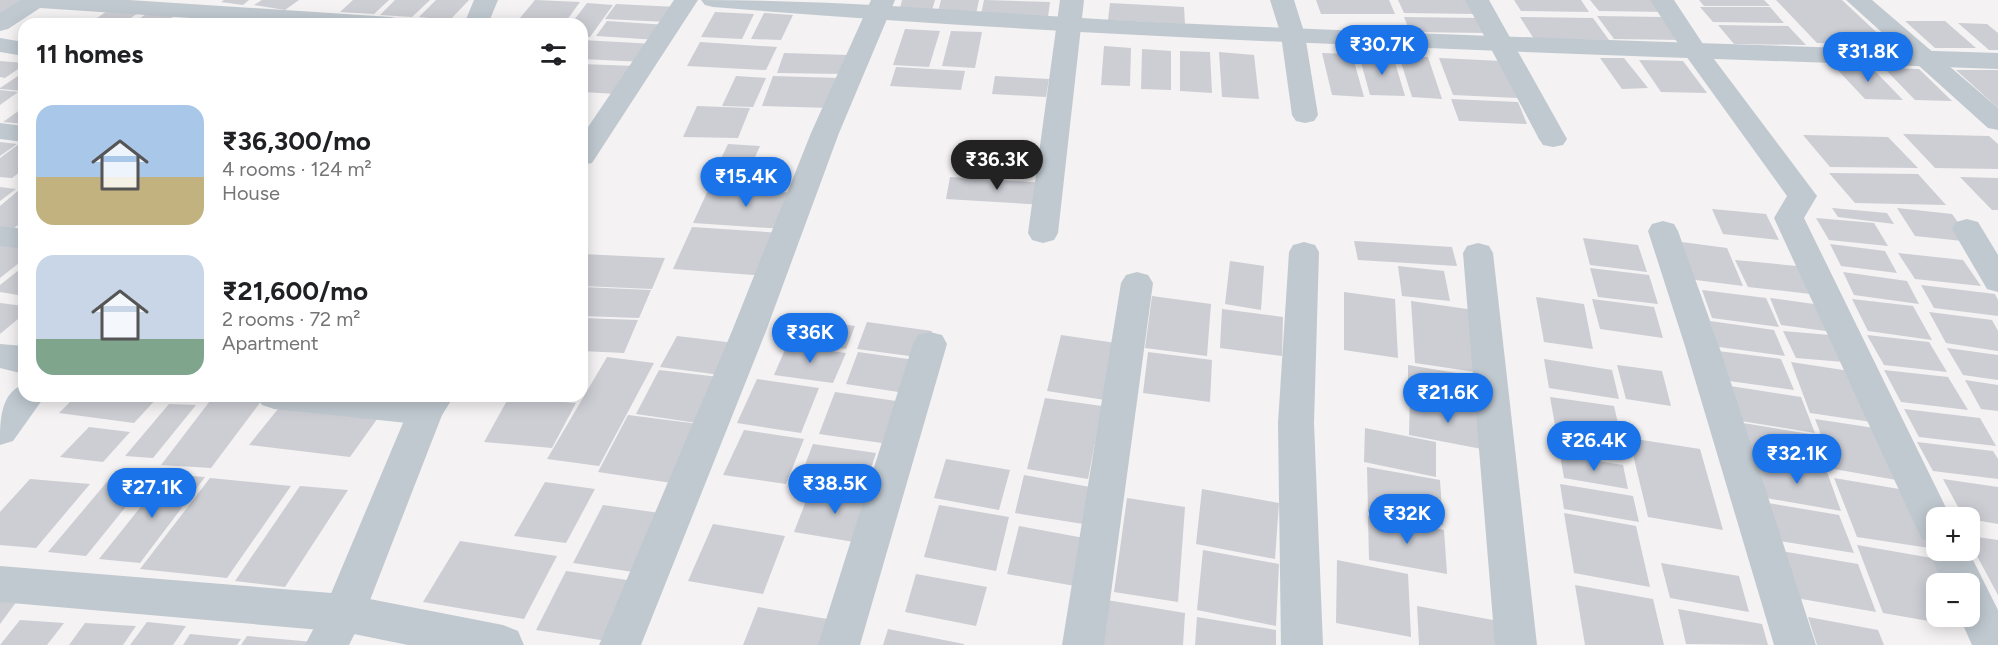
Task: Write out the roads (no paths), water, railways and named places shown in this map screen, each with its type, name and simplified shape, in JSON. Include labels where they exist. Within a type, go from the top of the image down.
[{"type":"street","points":[[0,24],[37,0],[187,4],[315,18]]},
{"type":"street","points":[[478,18],[486,0]]},
{"type":"street","points":[[588,148],[686,0]]},
{"type":"street","points":[[713,0],[1070,13],[1293,35],[1500,45],[1998,61]]},
{"type":"street","points":[[1282,0],[1293,35],[1305,115]]},
{"type":"street","points":[[1477,0],[1553,139]]},
{"type":"street","points":[[1662,0],[1695,51],[1802,196],[1789,218],[1926,507]]},
{"type":"street","points":[[1858,0],[1998,122]]},
{"type":"street","points":[[620,645],[750,331],[825,133],[880,7]]},
{"type":"street","points":[[1042,233],[1070,13]]},
{"type":"street","points":[[0,45],[18,48]]},
{"type":"street","points":[[0,131],[18,133]]},
{"type":"street","points":[[1967,229],[1998,281]]},
{"type":"street","points":[[1663,231],[1702,346],[1795,645]]},
{"type":"street","points":[[0,236],[18,238]]},
{"type":"street","points":[[1302,645],[1296,423],[1304,252]]},
{"type":"street","points":[[1478,253],[1516,645]]},
{"type":"street","points":[[1083,645],[1137,283]]},
{"type":"street","points":[[838,645],[930,344]]},
{"type":"street","points":[[0,431],[22,402]]},
{"type":"street","points":[[335,629],[431,404],[392,402]]},
{"type":"street","points":[[0,584],[335,629],[503,645]]},
{"type":"street","points":[[1980,617],[1993,645]]}]
